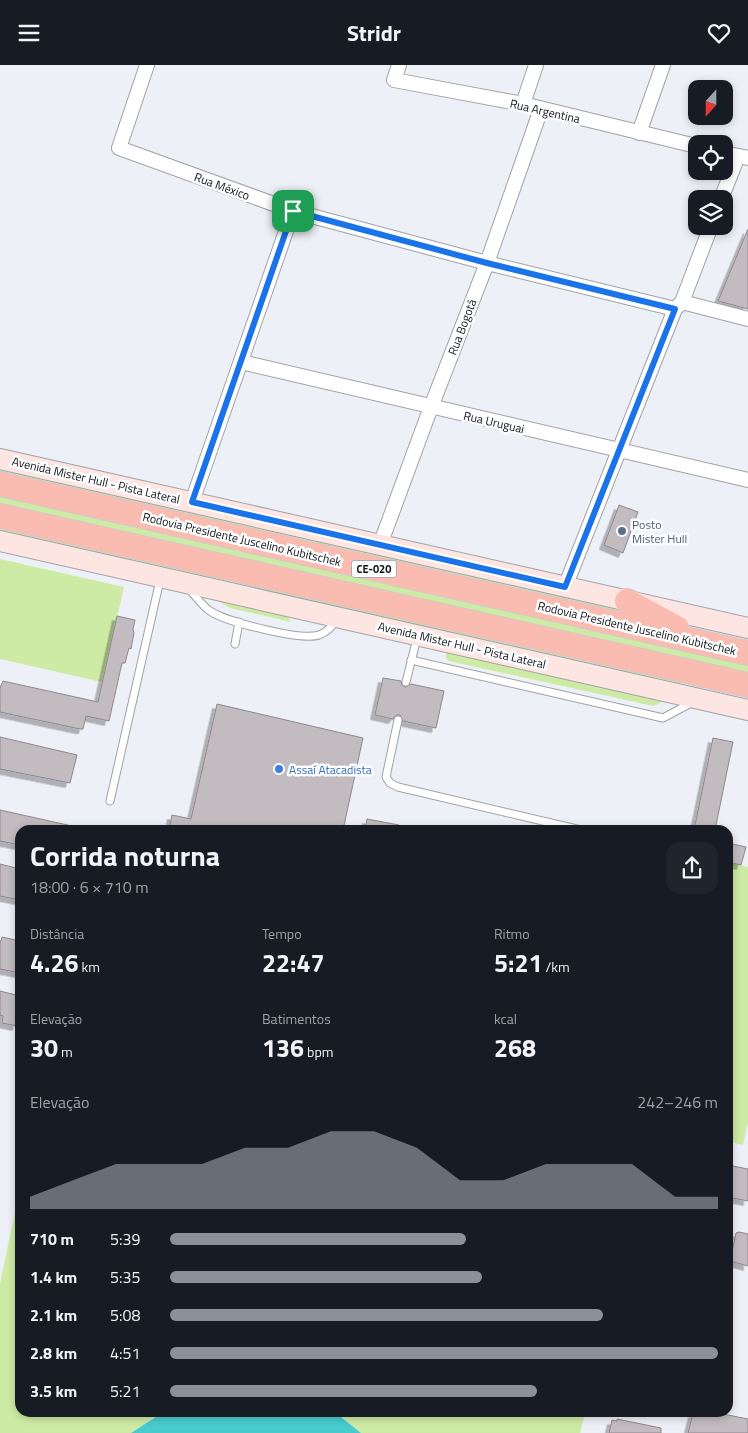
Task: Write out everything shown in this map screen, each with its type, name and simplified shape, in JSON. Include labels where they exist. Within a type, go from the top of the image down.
[{"type":"highway","name":"Rodovia Presidente Juscelino Kubitschek","points":[[0,484],[748,653]]},
{"type":"highway","name":"CE-020","points":[[0,516],[748,685]]},
{"type":"highway","points":[[627,601],[660,620],[718,646]]},
{"type":"highway","points":[[699,673],[748,697]]},
{"type":"main road","name":"Avenida Mister Hull - Pista Lateral","points":[[0,459],[748,628]]},
{"type":"main road","name":"Avenida Mister Hull - Pista Lateral","points":[[0,541],[748,709]]},
{"type":"street","name":"Rua México","points":[[146,65],[119,148],[293,211],[487,263],[748,319]]},
{"type":"street","name":"Rua Argentina","points":[[399,65],[394,80],[522,104],[688,144]]},
{"type":"street","points":[[522,104],[536,65]]},
{"type":"street","points":[[639,133],[663,65]]},
{"type":"street","name":"Rua Bogotá","points":[[380,545],[487,263],[541,109]]},
{"type":"street","points":[[724,190],[736,156]]},
{"type":"street","points":[[192,502],[293,211]]},
{"type":"street","points":[[565,587],[707,235]]},
{"type":"street","name":"Rua Uruguai","points":[[241,362],[748,480]]},
{"type":"lane","points":[[110,801],[161,577]]},
{"type":"lane","points":[[182,581],[210,611],[239,622],[288,634],[317,636],[331,628],[338,617]]},
{"type":"lane","points":[[235,644],[239,622]]},
{"type":"lane","points":[[406,682],[417,635]]},
{"type":"lane","points":[[411,661],[663,718],[699,699]]},
{"type":"lane","points":[[398,720],[386,777],[390,783],[398,787],[560,825]]},
{"type":"green space","points":[[0,465],[547,589],[581,601],[638,614],[641,618],[0,473]]},
{"type":"green space","points":[[0,495],[748,664],[748,673],[0,505]]},
{"type":"green space","points":[[0,527],[675,679],[687,687],[0,535]]},
{"type":"green space","points":[[0,559],[124,587],[102,682],[0,659]]},
{"type":"green space","points":[[216,600],[287,614],[291,622],[230,608]]},
{"type":"green space","points":[[449,651],[665,701],[653,706],[449,661],[446,658],[446,653]]},
{"type":"green space","points":[[733,863],[748,867],[748,1123],[743,1145],[733,1142]]},
{"type":"green space","points":[[15,1212],[15,1417],[156,1417],[131,1433],[0,1433],[0,1283]]},
{"type":"green space","points":[[341,1417],[584,1417],[580,1433],[361,1433]]},
{"type":"water","points":[[156,1417],[341,1417],[361,1433],[131,1433]]},
{"type":"building","points":[[748,229],[748,309],[718,301]]},
{"type":"building","points":[[619,505],[638,512],[623,553],[604,545]]},
{"type":"building","points":[[117,616],[135,620],[131,649],[129,648],[125,663],[122,663],[109,721],[86,716],[83,729],[80,729],[0,712],[0,688],[3,681],[98,702]]},
{"type":"building","points":[[383,678],[401,681],[405,687],[411,684],[444,691],[436,728],[403,721],[400,715],[396,715],[393,719],[375,715]]},
{"type":"building","name":"Assaí Atacadista","points":[[217,704],[363,738],[344,825],[170,825],[172,815],[191,819]]},
{"type":"building","points":[[0,737],[77,755],[70,783],[0,769]]},
{"type":"building","points":[[713,738],[733,742],[716,825],[695,825]]},
{"type":"building","points":[[0,810],[68,825],[15,825],[15,844],[0,841]]},
{"type":"building","points":[[367,819],[399,825],[366,825]]},
{"type":"building","points":[[733,844],[746,847],[741,865],[733,863]]},
{"type":"building","points":[[0,864],[15,868],[15,899],[0,896]]},
{"type":"building","points":[[2,937],[15,940],[15,972],[0,969],[0,943]]},
{"type":"building","points":[[0,991],[15,995],[15,1026],[2,1023],[3,1016],[0,1015]]},
{"type":"building","points":[[733,1166],[748,1169],[748,1201],[733,1198]]},
{"type":"building","points":[[736,1233],[748,1234],[748,1266],[733,1262],[733,1247]]},
{"type":"building","points":[[733,1416],[748,1419],[748,1433],[688,1433],[692,1417]]},
{"type":"building","points":[[617,1419],[661,1428],[661,1433],[609,1433],[612,1420],[617,1421]]},
{"type":"place","name":"Posto Mister Hull","points":[[622,531]]},
{"type":"place","name":"Assaí Atacadista","points":[[279,769]]},
{"type":"route","points":[[293,211],[487,263],[675,309],[565,587],[192,502],[293,211]]}]
